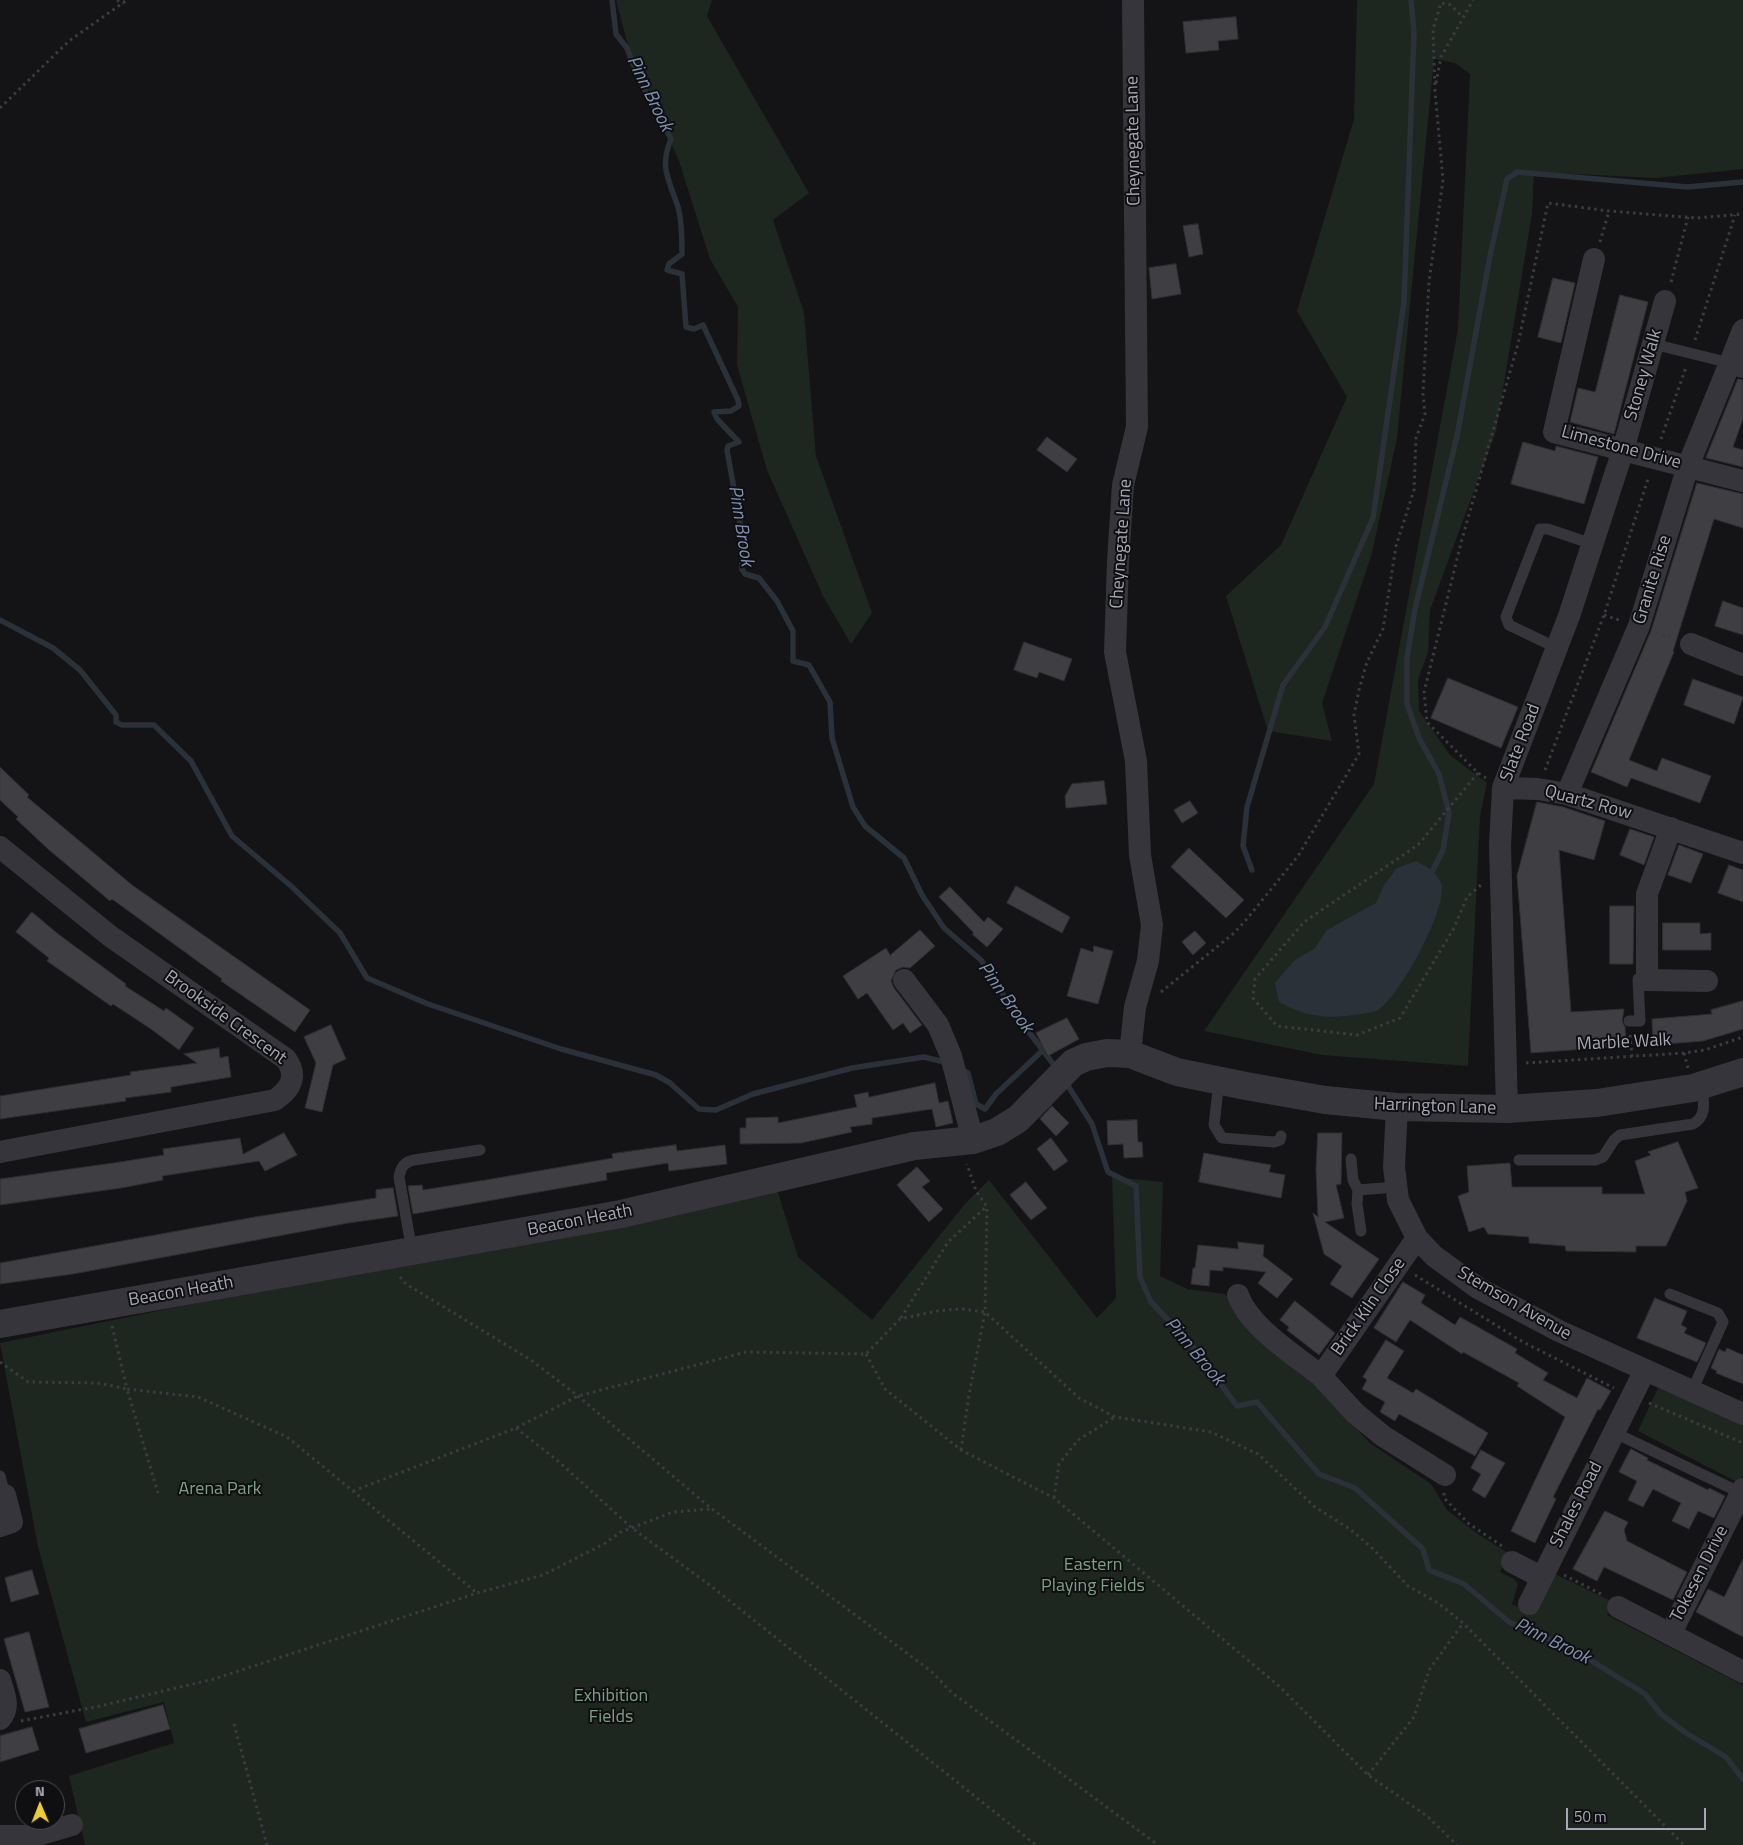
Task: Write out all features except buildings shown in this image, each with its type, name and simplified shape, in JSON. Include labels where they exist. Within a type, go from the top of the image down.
[{"type":"street","name":"Cheynegate Lane","points":[[1130,1054],[1135,1007],[1148,961],[1152,924],[1140,855],[1136,761],[1115,652],[1118,561],[1124,485],[1137,426],[1133,0]]},
{"type":"street","name":"Limestone Drive","points":[[1594,259],[1554,432],[1743,481]]},
{"type":"street","name":"Stoney Walk","points":[[1623,450],[1665,300]]},
{"type":"street","name":"Granite Rise","points":[[1567,794],[1639,626],[1688,466],[1736,365],[1741,334]]},
{"type":"street","name":"Slate Road","points":[[1507,1109],[1501,869],[1503,788],[1557,648],[1623,450]]},
{"type":"street","points":[[1691,644],[1743,665]]},
{"type":"street","name":"Quartz Row","points":[[1503,788],[1538,789],[1567,794],[1743,852]]},
{"type":"street","points":[[1672,828],[1647,894],[1647,980],[1707,981]]},
{"type":"street","name":"Brookside Crescent","points":[[0,847],[110,936],[286,1059],[292,1068],[292,1079],[286,1092],[275,1100],[0,1152]]},
{"type":"street","points":[[904,980],[938,1024],[953,1064],[969,1140]]},
{"type":"street","name":"Beacon Heath","points":[[0,1324],[621,1214],[914,1146],[969,1140],[997,1132],[1018,1119],[1073,1063],[1086,1057],[1107,1053],[1130,1054]]},
{"type":"street","name":"Harrington Lane","points":[[1130,1054],[1177,1072],[1219,1081],[1325,1100],[1397,1107],[1507,1109],[1598,1103],[1702,1086],[1743,1072]]},
{"type":"street","name":"Stemson Avenue","points":[[1397,1107],[1394,1167],[1398,1200],[1418,1238],[1434,1256],[1478,1288],[1559,1332],[1743,1414]]},
{"type":"street","name":"Brick Kiln Close","points":[[1321,1376],[1418,1238]]},
{"type":"street","name":"Brick Kiln Close","points":[[1238,1294],[1241,1304],[1254,1322],[1321,1376],[1355,1413],[1383,1436],[1445,1475]]},
{"type":"street","name":"Shales Road","points":[[1528,1604],[1645,1370]]},
{"type":"street","points":[[0,1526],[12,1522],[2,1485]]},
{"type":"street","name":"Tokesen Drive","points":[[1670,1633],[1742,1491]]},
{"type":"street","points":[[1512,1562],[1542,1577]]},
{"type":"street","name":"Tokesen Drive","points":[[1618,1607],[1743,1672]]},
{"type":"street","points":[[0,1680],[6,1703],[7,1720]]},
{"type":"street","points":[[0,1836],[34,1836],[72,1825]]},
{"type":"lane","points":[[1653,344],[1736,365]]},
{"type":"lane","points":[[1557,648],[1510,625],[1506,617],[1540,530],[1548,529],[1592,544]]},
{"type":"lane","points":[[1629,1021],[1640,1021],[1638,979],[1647,980]]},
{"type":"lane","points":[[1219,1081],[1214,1125],[1222,1138],[1274,1142],[1280,1140],[1281,1136]]},
{"type":"lane","points":[[1519,1160],[1595,1160],[1603,1157],[1614,1140],[1620,1135],[1693,1124],[1700,1120],[1703,1115],[1702,1086]]},
{"type":"lane","points":[[412,1250],[399,1177],[402,1167],[407,1161],[480,1150]]},
{"type":"lane","points":[[1351,1159],[1353,1180],[1358,1190],[1357,1204],[1361,1231]]},
{"type":"lane","points":[[1358,1190],[1396,1187]]},
{"type":"lane","points":[[1670,1294],[1718,1313],[1723,1322],[1692,1391]]},
{"type":"lane","points":[[1613,1432],[1742,1491]]},
{"type":"path","points":[[117,0],[123,4]]},
{"type":"path","points":[[0,108],[69,41],[127,0]]},
{"type":"path","points":[[1435,92],[1441,57],[1472,0]]},
{"type":"path","points":[[1135,1007],[1175,982],[1234,933],[1246,920],[1298,856],[1359,754],[1354,715],[1367,662],[1383,629],[1396,546],[1414,490],[1416,438],[1425,414],[1423,394],[1429,282],[1443,180],[1435,92],[1433,29],[1441,2],[1449,4],[1462,16]]},
{"type":"path","points":[[1594,259],[1609,211]]},
{"type":"path","points":[[1538,789],[1604,615],[1691,354],[1735,214]]},
{"type":"path","points":[[1665,300],[1688,217]]},
{"type":"path","points":[[1503,788],[1478,773],[1427,722],[1424,692],[1457,558],[1518,344]]},
{"type":"path","points":[[1639,626],[1691,644]]},
{"type":"path","points":[[1478,773],[1418,845],[1304,922],[1255,979],[1253,998],[1277,1026],[1306,1031],[1357,1035],[1400,1018],[1454,928],[1466,897],[1501,869]]},
{"type":"path","points":[[1629,1021],[1632,1056]]},
{"type":"path","name":"Marble Walk","points":[[1505,1064],[1705,1050],[1743,1038]]},
{"type":"path","points":[[961,1450],[969,1395],[985,1312],[987,1207],[976,1191],[968,1168],[969,1140]]},
{"type":"path","points":[[353,1491],[516,1428],[578,1396],[746,1352],[866,1354],[900,1319],[948,1242],[987,1207]]},
{"type":"path","points":[[381,1256],[406,1284],[532,1360],[578,1396],[712,1509],[923,1665],[951,1692],[1158,1845]]},
{"type":"path","points":[[1399,1264],[1523,1342],[1560,1362],[1743,1443]]},
{"type":"path","points":[[108,1306],[127,1389],[158,1493]]},
{"type":"path","points":[[900,1319],[937,1311],[962,1309],[985,1312],[1078,1398],[1115,1417],[1211,1432],[1258,1454],[1315,1507],[1350,1529],[1371,1547],[1408,1586],[1438,1603],[1463,1623],[1684,1845]]},
{"type":"path","points":[[866,1354],[885,1389],[961,1450],[1054,1498],[1280,1687],[1368,1775],[1427,1816],[1457,1845]]},
{"type":"path","points":[[0,1362],[28,1382],[98,1383],[127,1389],[198,1398],[287,1437],[477,1593]]},
{"type":"path","points":[[1054,1498],[1059,1464],[1078,1440],[1115,1417]]},
{"type":"path","points":[[516,1428],[558,1461],[632,1528],[711,1586],[1036,1845]]},
{"type":"path","points":[[7,1720],[100,1706],[214,1679],[477,1593],[543,1575],[604,1544],[621,1532],[673,1512],[712,1509]]},
{"type":"path","points":[[1368,1775],[1414,1717],[1429,1670],[1463,1623]]},
{"type":"path","points":[[234,1724],[267,1845]]},
{"type":"green space","points":[[616,0],[712,0],[707,16],[809,193],[773,220],[804,312],[816,456],[872,613],[851,644],[823,596],[767,470],[737,365],[738,307],[710,259],[679,161],[629,49]]},
{"type":"green space","points":[[1357,0],[1743,0],[1743,169],[1656,178],[1534,172],[1532,214],[1496,431],[1430,610],[1428,652],[1418,680],[1419,711],[1450,755],[1487,783],[1480,816],[1468,1066],[1322,1055],[1204,1031],[1374,784],[1458,329],[1470,74],[1455,63],[1434,59],[1397,438],[1372,553],[1322,703],[1332,741],[1268,731],[1226,596],[1281,545],[1347,397],[1297,311],[1354,119]]},
{"type":"green space","points":[[1112,1177],[1163,1182],[1160,1276],[1187,1289],[1225,1294],[1256,1336],[1309,1378],[1370,1443],[1431,1484],[1447,1510],[1478,1534],[1508,1553],[1500,1572],[1514,1579],[1518,1584],[1512,1604],[1533,1614],[1553,1573],[1613,1602],[1607,1615],[1743,1685],[1743,1845],[85,1845],[69,1776],[174,1743],[164,1702],[86,1722],[38,1547],[0,1343],[776,1186],[798,1257],[872,1320],[964,1205],[989,1180],[1097,1318],[1116,1298]]},
{"type":"green space","points":[[1658,1388],[1743,1423],[1743,1474],[1739,1483],[1638,1431]]},
{"type":"shaded area","points":[[1416,861],[1437,875],[1441,883],[1441,895],[1430,930],[1420,951],[1398,988],[1387,1002],[1374,1012],[1328,1017],[1299,1011],[1279,1002],[1275,983],[1294,961],[1315,948],[1327,930],[1376,903],[1384,885],[1397,868]]},
{"type":"waterway","name":"Pinn Brook","points":[[612,0],[616,34],[627,48],[638,77],[671,139],[667,149],[666,166],[679,212],[682,230],[682,254],[669,264],[667,270],[682,274],[686,327],[694,329],[703,325],[738,400],[739,406],[731,411],[714,412],[717,419],[739,442],[728,446],[727,450],[741,528],[742,569],[745,574],[759,578],[777,601],[793,631],[793,661],[809,665],[830,702],[832,738],[853,807],[865,826],[904,858],[922,895],[944,928],[981,960],[1019,1019],[1057,1069]]},
{"type":"waterway","points":[[1252,870],[1243,846],[1247,807],[1283,685],[1325,627],[1373,518],[1404,302],[1414,32],[1411,0]]},
{"type":"waterway","points":[[1433,870],[1443,850],[1449,813],[1439,774],[1419,738],[1407,704],[1407,658],[1415,609],[1457,436],[1490,256],[1507,179],[1517,172],[1687,187],[1743,182]]},
{"type":"waterway","points":[[0,620],[53,648],[80,670],[116,715],[116,722],[122,725],[154,725],[191,761],[232,836],[291,886],[340,933],[367,978],[428,1004],[561,1049],[656,1075],[670,1083],[699,1109],[716,1110],[753,1094],[852,1068],[924,1057],[948,1063]]},
{"type":"waterway","points":[[961,1069],[968,1073],[976,1104],[985,1109],[996,1094],[1042,1051]]},
{"type":"waterway","name":"Pinn Brook","points":[[1065,1081],[1092,1124],[1108,1172],[1136,1186],[1140,1277],[1151,1302],[1190,1343],[1237,1406],[1257,1402],[1319,1474],[1355,1488],[1423,1549],[1429,1570],[1464,1584],[1509,1622],[1574,1650],[1645,1694],[1661,1714],[1686,1733],[1726,1757],[1743,1779]]},
{"type":"park label","name":"Arena Park","points":[[220,1490]]},
{"type":"park label","name":"Eastern Playing Fields","points":[[1093,1576]]},
{"type":"park label","name":"Exhibition Fields","points":[[611,1707]]}]
